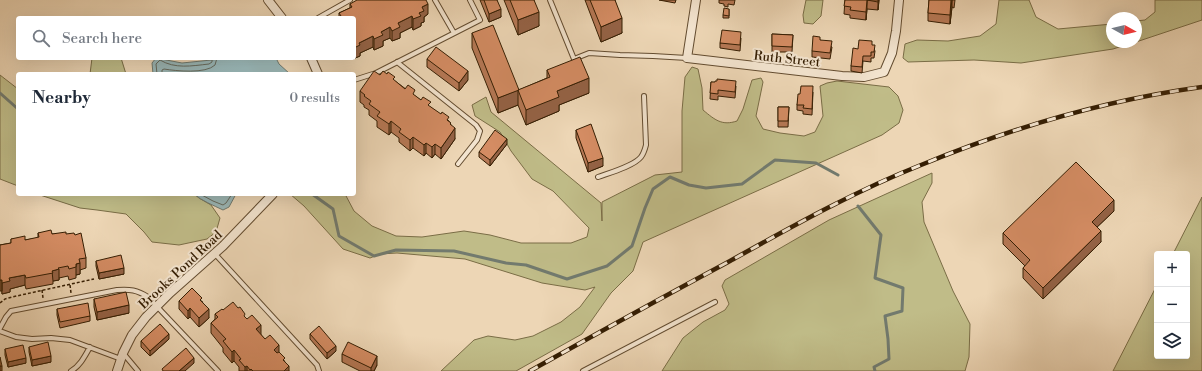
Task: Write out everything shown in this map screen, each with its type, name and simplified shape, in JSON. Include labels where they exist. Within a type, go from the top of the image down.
[{"type":"street","points":[[268,0],[280,16]]},
{"type":"street","points":[[687,58],[696,0]]},
{"type":"street","name":"Ruth Street","points":[[687,58],[842,76],[864,77],[884,72],[892,53],[899,0]]},
{"type":"street","points":[[312,60],[317,72]]},
{"type":"street","name":"Brooks Pond Road","points":[[117,371],[132,335],[146,317],[215,254],[271,196]]},
{"type":"lane","points":[[322,16],[350,0]]},
{"type":"lane","points":[[435,0],[454,34]]},
{"type":"lane","points":[[356,79],[376,73],[480,20],[470,0]]},
{"type":"lane","points":[[550,0],[574,59],[589,53],[687,58]]},
{"type":"lane","points":[[397,62],[476,125],[480,131],[477,140],[458,164]]},
{"type":"lane","points":[[598,178],[634,163],[640,159],[644,153],[646,145],[644,96]]},
{"type":"lane","points":[[215,254],[317,365],[319,371]]},
{"type":"lane","points":[[138,371],[122,356],[70,340],[16,337],[0,330],[6,317],[11,311],[128,289],[140,292],[148,297],[218,371]]},
{"type":"lane","points":[[583,371],[715,302]]},
{"type":"lane","points":[[71,371],[85,357],[90,347]]},
{"type":"path","points":[[0,303],[5,299],[12,297],[94,279]]},
{"type":"shaded area","points":[[806,0],[823,0],[821,16],[813,24],[804,23],[803,15]]},
{"type":"shaded area","points":[[999,0],[1029,0],[1036,17],[1058,29],[1106,25],[1106,48],[1116,48],[1021,63],[974,60],[908,62],[903,58],[905,44],[917,40],[948,41],[980,36],[996,24]]},
{"type":"shaded area","points":[[1155,0],[1202,0],[1202,20],[1142,40],[1142,20],[1145,20],[1155,12]]},
{"type":"shaded area","points":[[92,60],[122,60],[125,72],[90,72]]},
{"type":"shaded area","points":[[692,67],[698,69],[702,88],[703,110],[715,119],[727,123],[737,121],[743,109],[752,80],[761,78],[763,82],[756,116],[763,129],[780,133],[804,136],[815,132],[823,116],[820,86],[837,81],[889,87],[898,96],[903,110],[899,123],[882,135],[643,242],[633,271],[611,293],[582,334],[516,371],[441,371],[474,340],[488,336],[515,340],[533,336],[561,322],[580,307],[595,287],[585,290],[542,283],[465,259],[397,253],[380,254],[370,258],[343,249],[304,206],[292,196],[346,196],[354,211],[372,226],[396,236],[422,237],[464,231],[490,235],[521,243],[571,243],[587,237],[589,228],[553,191],[532,179],[511,151],[500,132],[475,116],[472,105],[486,97],[491,112],[601,203],[602,221],[602,202],[655,175],[682,172],[682,111],[685,77]]},
{"type":"shaded area","points":[[0,75],[16,87],[16,185],[0,179]]},
{"type":"shaded area","points":[[932,173],[932,183],[922,202],[924,222],[953,291],[970,324],[969,357],[965,371],[662,371],[683,338],[703,322],[725,310],[729,304],[722,286],[725,280],[829,220]]},
{"type":"shaded area","points":[[43,196],[196,196],[211,205],[220,218],[216,232],[207,239],[179,245],[152,242],[126,214],[80,208]]},
{"type":"shaded area","points":[[1202,197],[1202,371],[1113,371],[1154,291],[1154,359],[1190,359],[1190,251],[1175,251]]},
{"type":"water","points":[[154,60],[166,60],[182,63],[211,60],[277,60],[288,72],[153,72],[152,63]]},
{"type":"water","points":[[197,196],[235,196],[229,207],[223,210]]},
{"type":"building","points":[[357,0],[426,0],[428,4],[422,7],[424,11],[419,13],[421,16],[413,19],[412,16],[398,23],[400,27],[392,31],[390,27],[381,32],[383,35],[374,39],[373,36],[359,43],[360,45],[356,47],[356,16],[341,16],[339,13],[352,7],[350,4]]},
{"type":"building","points":[[484,0],[497,0],[501,9],[489,14]]},
{"type":"building","points":[[510,0],[534,0],[539,12],[518,20]]},
{"type":"building","points":[[590,0],[615,0],[622,18],[601,27]]},
{"type":"building","points":[[845,0],[867,0],[866,12],[850,10],[851,7],[844,6]]},
{"type":"building","points":[[867,0],[878,0],[878,2]]},
{"type":"building","points":[[929,0],[951,0],[950,15],[928,13]]},
{"type":"building","points":[[724,8],[729,9],[729,16],[723,15]]},
{"type":"building","points":[[493,25],[519,90],[498,98],[472,33]]},
{"type":"building","points":[[722,30],[741,32],[740,45],[720,43]]},
{"type":"building","points":[[772,34],[793,35],[792,47],[772,46]]},
{"type":"building","points":[[813,36],[820,37],[820,40],[832,41],[830,53],[812,51]]},
{"type":"building","points":[[859,40],[872,41],[872,45],[875,45],[874,52],[871,52],[871,56],[863,56],[862,67],[851,66],[853,48],[858,49]]},
{"type":"building","points":[[436,47],[468,71],[459,83],[427,59]]},
{"type":"building","points":[[580,57],[589,78],[557,91],[559,97],[526,110],[518,90],[550,77],[547,70]]},
{"type":"building","points":[[374,71],[380,75],[383,71],[387,74],[388,72],[395,77],[393,79],[405,89],[408,85],[415,90],[413,94],[421,100],[423,97],[431,102],[428,105],[441,114],[442,112],[449,117],[447,120],[455,128],[441,148],[435,144],[432,147],[426,143],[424,145],[413,137],[410,140],[399,132],[401,129],[391,121],[389,124],[377,116],[380,112],[369,104],[371,101],[360,91]]},
{"type":"building","points":[[717,79],[736,81],[735,92],[718,90],[718,94],[710,93],[711,82],[717,81]]},
{"type":"building","points":[[801,86],[813,86],[812,109],[803,108],[804,105],[797,105],[798,94],[800,94]]},
{"type":"building","points":[[778,107],[789,107],[788,121],[778,121]]},
{"type":"building","points":[[591,124],[603,158],[588,163],[576,130]]},
{"type":"building","points":[[495,130],[507,139],[490,160],[479,152]]},
{"type":"building","points":[[1076,162],[1114,200],[1092,222],[1101,231],[1043,288],[1023,268],[1030,260],[1003,233]]},
{"type":"building","points":[[51,230],[52,234],[66,232],[66,234],[74,233],[75,235],[81,233],[86,258],[79,259],[80,263],[76,264],[76,267],[69,269],[68,266],[58,268],[59,269],[52,271],[53,273],[26,278],[25,275],[9,278],[10,281],[2,283],[2,280],[0,280],[0,245],[11,243],[11,239],[25,236],[25,240],[39,237],[38,233]]},
{"type":"building","points":[[121,255],[124,268],[99,273],[96,261]]},
{"type":"building","points":[[192,288],[202,298],[200,300],[209,309],[199,318],[190,308],[188,311],[179,301]]},
{"type":"building","points":[[126,292],[129,305],[97,312],[94,299]]},
{"type":"building","points":[[233,302],[238,308],[240,307],[247,319],[252,315],[261,325],[256,329],[265,339],[270,335],[279,345],[274,350],[277,353],[279,352],[285,358],[283,360],[289,366],[284,371],[250,370],[239,360],[241,359],[234,350],[232,352],[223,341],[226,339],[211,323],[218,317],[215,314]]},
{"type":"building","points":[[88,303],[90,316],[60,322],[57,309]]},
{"type":"building","points":[[160,324],[169,334],[150,351],[141,341]]},
{"type":"building","points":[[319,326],[336,346],[327,353],[310,334]]},
{"type":"building","points":[[48,342],[51,356],[32,360],[29,347]]},
{"type":"building","points":[[348,342],[377,356],[371,368],[342,354]]},
{"type":"building","points":[[23,345],[26,358],[8,362],[5,349]]},
{"type":"building","points":[[186,348],[194,358],[179,371],[163,371],[162,369]]},
{"type":"waterway","points":[[0,93],[16,107]]},
{"type":"waterway","points":[[315,196],[333,209],[339,236],[374,256],[396,250],[454,251],[506,263],[526,265],[567,279],[607,266],[632,246],[653,189],[670,177],[689,185],[706,188],[742,184],[775,160],[816,163],[838,175]]},
{"type":"waterway","points":[[858,206],[881,235],[875,278],[903,288],[902,311],[885,316],[889,359],[874,367],[875,371]]},
{"type":"railway","points":[[530,371],[801,222],[896,175],[1024,127],[1130,99],[1202,87]]}]
